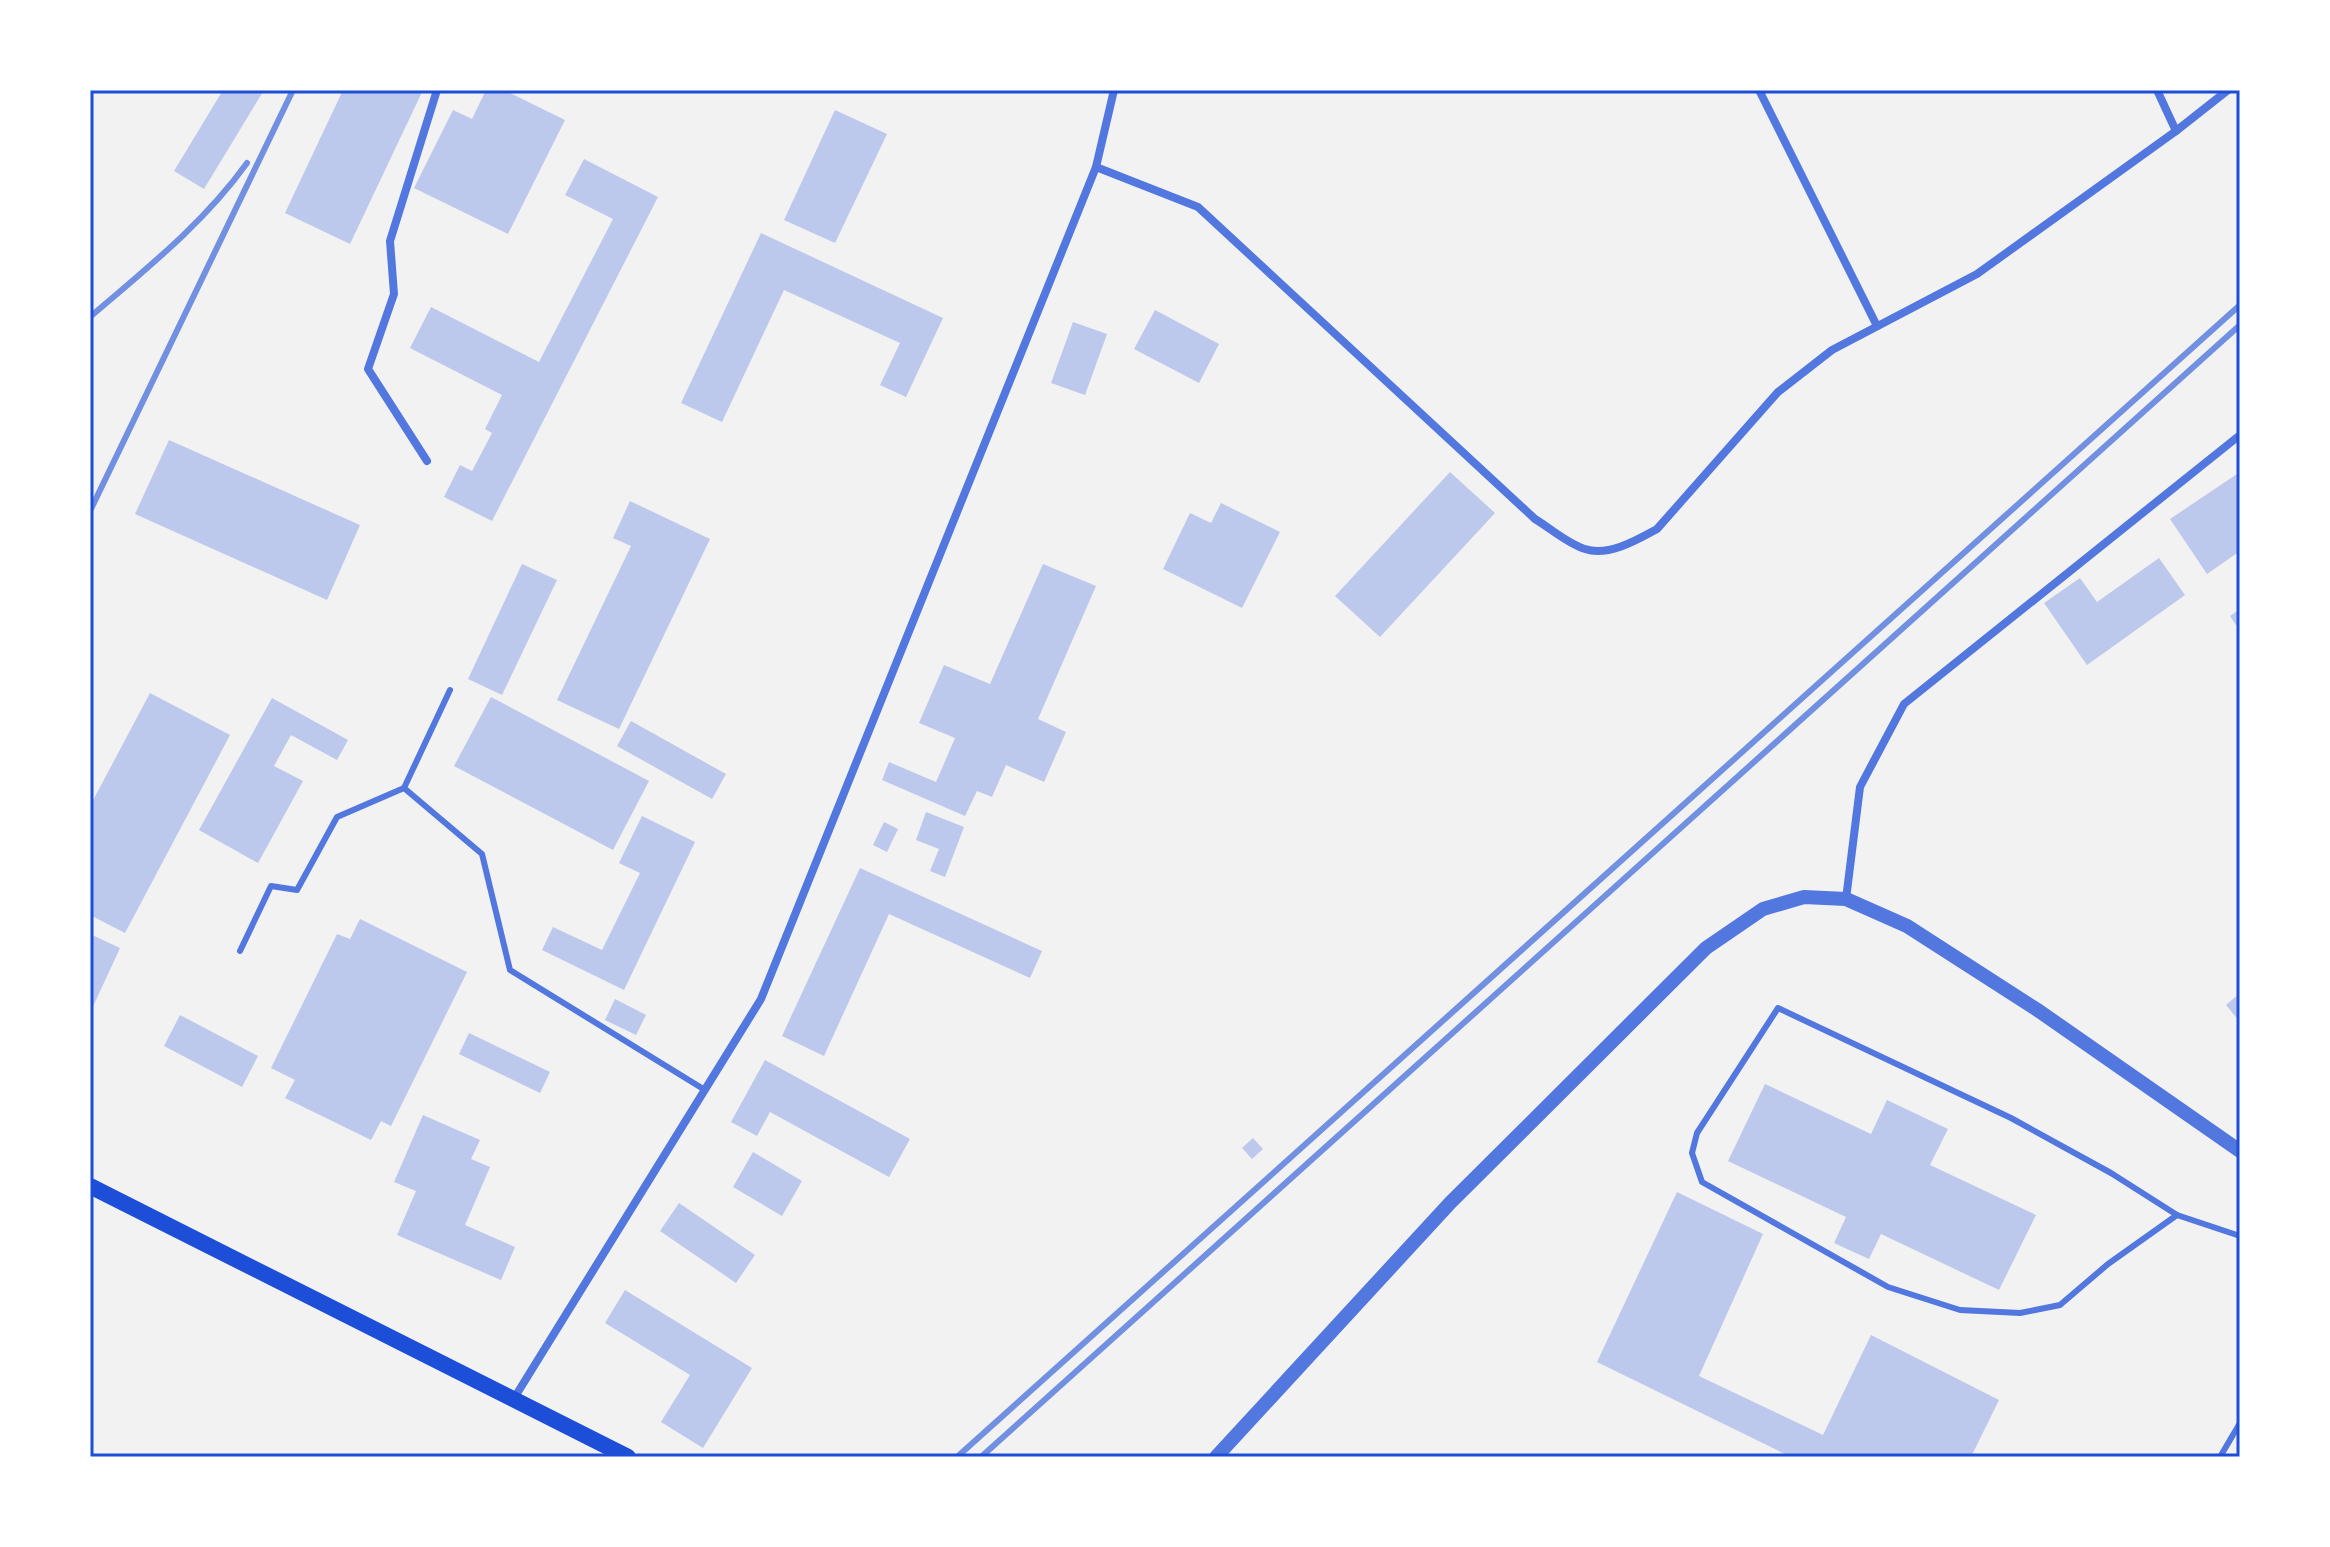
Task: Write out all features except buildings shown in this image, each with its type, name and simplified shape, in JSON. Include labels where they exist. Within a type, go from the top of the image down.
[{"type":"main road","points":[[90,1186],[628,1457]]},
{"type":"street","points":[[427,461],[368,369],[394,294],[390,241],[437,90]]},
{"type":"street","points":[[513,1401],[761,999],[1096,167],[1114,90]]},
{"type":"street","points":[[1759,90],[1877,326]]},
{"type":"street","points":[[2157,90],[2176,131]]},
{"type":"street","points":[[1096,167],[1198,207],[1535,519],[1585,550],[1607,550],[1632,543],[1657,529],[1778,392],[1832,350],[1977,274],[2228,90]]},
{"type":"street","points":[[1846,899],[1860,787],[1904,704],[2240,435]]},
{"type":"street","points":[[1216,1457],[1450,1203],[1706,948],[1763,909],[1804,897],[1846,899],[1921,934],[2039,1011],[2240,1151]]},
{"type":"lane","points":[[240,951],[271,886],[297,890],[337,817],[404,788],[450,690]]},
{"type":"lane","points":[[404,788],[482,854],[510,970],[705,1090]]},
{"type":"lane","points":[[2177,1215],[2108,1264],[2060,1305],[2020,1313],[1960,1310],[1888,1287],[1702,1182],[1692,1153],[1697,1133],[1778,1008],[2011,1118],[2111,1173],[2177,1215],[2240,1236]]},
{"type":"lane","points":[[2220,1457],[2240,1423]]},
{"type":"railway","points":[[90,511],[293,90]]},
{"type":"railway","points":[[90,317],[193,225],[247,163]]},
{"type":"railway","points":[[957,1457],[2240,305]]},
{"type":"railway","points":[[981,1457],[2240,325]]}]
